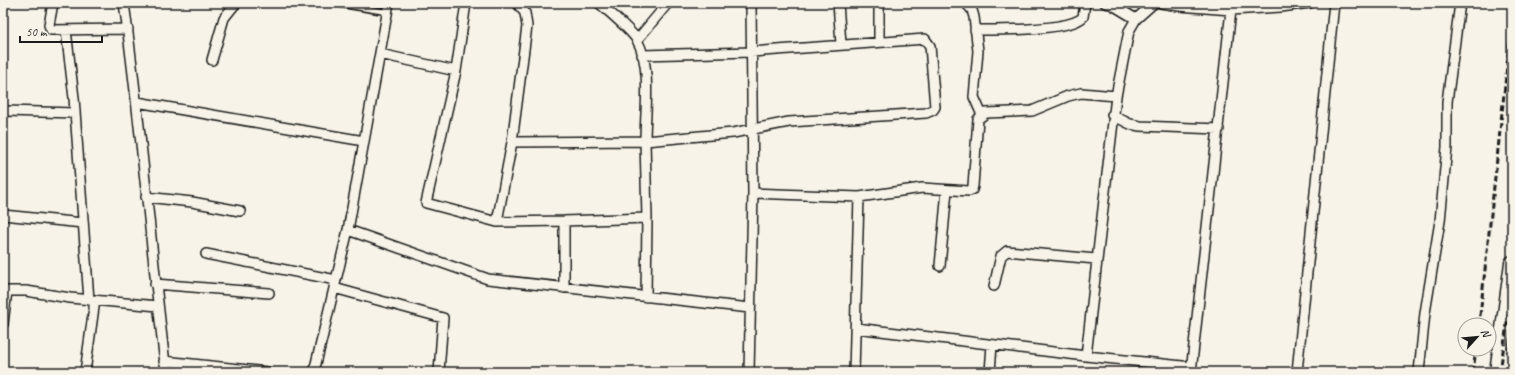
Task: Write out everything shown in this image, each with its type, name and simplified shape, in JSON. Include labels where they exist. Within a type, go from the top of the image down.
[{"type":"highway","points":[[1497,372],[1507,331],[1512,264]]},
{"type":"highway","points":[[1510,372],[1512,360]]},
{"type":"street","points":[[54,3],[49,28],[54,30],[128,29]]},
{"type":"street","points":[[124,3],[137,102],[155,284],[166,372]]},
{"type":"street","points":[[212,60],[224,18],[235,3]]},
{"type":"street","points":[[466,3],[456,71],[426,203],[497,222],[647,218]]},
{"type":"street","points":[[497,222],[512,142],[527,26],[525,13],[517,3]]},
{"type":"street","points":[[599,3],[637,40],[646,73],[646,297]]},
{"type":"street","points":[[637,40],[668,3]]},
{"type":"street","points":[[749,372],[753,193],[751,3]]},
{"type":"street","points":[[838,3],[841,44]]},
{"type":"street","points":[[879,3],[879,42]]},
{"type":"street","points":[[966,3],[972,10],[978,51],[974,97],[982,114]]},
{"type":"street","points":[[975,30],[1027,30],[1075,21],[1083,17],[1085,3]]},
{"type":"street","points":[[1105,3],[1111,4],[1136,19]]},
{"type":"street","points":[[1086,356],[1112,115],[1129,31],[1136,19],[1154,3]]},
{"type":"street","points":[[1161,3],[1231,10],[1310,3]]},
{"type":"street","points":[[1297,372],[1334,3]]},
{"type":"street","points":[[1418,372],[1425,314],[1440,221],[1446,147],[1447,102],[1460,3]]},
{"type":"street","points":[[314,372],[348,230],[388,8]]},
{"type":"street","points":[[856,328],[1191,370],[1219,129],[1231,10]]},
{"type":"street","points":[[66,30],[75,113],[83,222],[92,300],[85,372]]},
{"type":"street","points":[[512,142],[645,141],[733,133],[789,122],[926,113],[933,110],[935,104],[929,43],[921,39],[751,52],[642,55]]},
{"type":"street","points":[[380,54],[456,71]]},
{"type":"street","points":[[753,193],[859,197],[908,188],[965,192],[973,189],[978,119],[982,114],[1032,111],[1068,96],[1081,93],[1116,96]]},
{"type":"street","points":[[137,102],[364,141]]},
{"type":"street","points":[[6,110],[75,113]]},
{"type":"street","points":[[1112,115],[1130,124],[1140,126],[1219,129]]},
{"type":"street","points":[[940,266],[946,190]]},
{"type":"street","points":[[854,372],[859,197]]},
{"type":"street","points":[[146,198],[192,202],[240,211]]},
{"type":"street","points":[[3,215],[83,222]]},
{"type":"street","points":[[564,221],[564,288]]},
{"type":"street","points":[[348,230],[488,279],[750,308]]},
{"type":"street","points":[[994,286],[1001,256],[1007,251],[1096,260]]},
{"type":"street","points":[[206,254],[335,284],[443,318],[439,372]]},
{"type":"street","points":[[155,284],[269,293]]},
{"type":"street","points":[[3,324],[5,291],[26,291],[92,300],[158,306]]},
{"type":"street","points":[[990,372],[992,345]]},
{"type":"street","points":[[164,361],[267,372]]},
{"type":"lane","points":[[333,3],[388,8]]},
{"type":"railway","points":[[1480,317],[1512,20]]},
{"type":"railway","points":[[1500,372],[1512,290]]},
{"type":"railway","points":[[1473,372],[1475,357]]}]
